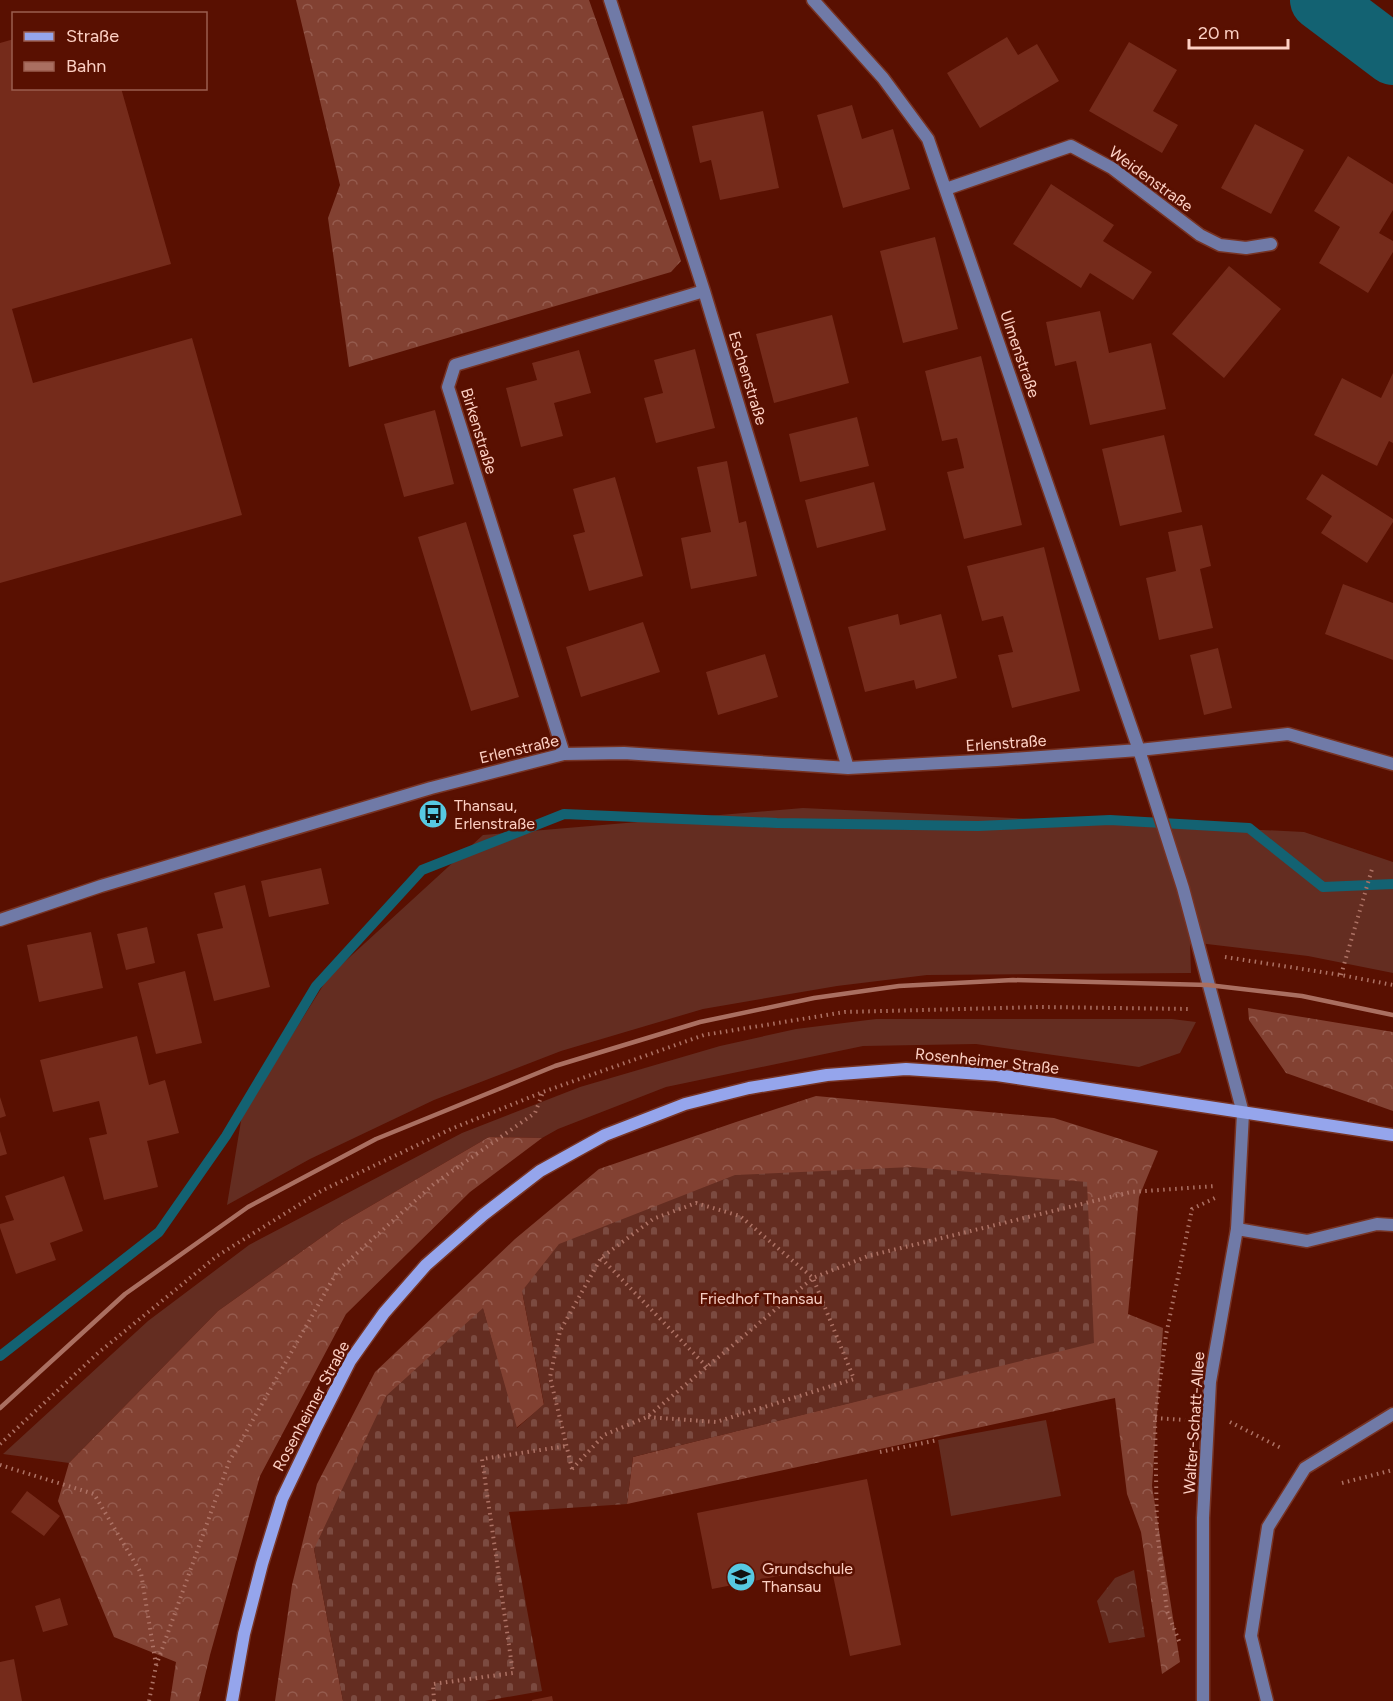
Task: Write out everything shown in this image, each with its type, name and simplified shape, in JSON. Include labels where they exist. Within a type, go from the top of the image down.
[{"type":"main road","name":"Rosenheimer Straße","points":[[232,1701],[244,1634],[282,1499],[350,1361],[384,1313],[426,1264],[483,1215],[540,1172],[605,1135],[685,1104],[749,1088],[826,1074],[906,1069],[997,1075],[1393,1135]]},
{"type":"street","name":"Eschenstraße","points":[[610,0],[704,291],[848,768]]},
{"type":"street","name":"Ulmenstraße","points":[[813,0],[884,78],[928,139],[1139,750]]},
{"type":"street","name":"Weidenstraße","points":[[946,189],[1071,146],[1112,168],[1200,235],[1220,245],[1246,248],[1271,244]]},
{"type":"street","name":"Birkenstraße","points":[[564,754],[448,387],[455,366],[704,291]]},
{"type":"street","name":"Erlenstraße","points":[[0,920],[101,886],[431,788],[564,754],[624,753],[848,768],[1139,750],[1288,734],[1393,764]]},
{"type":"street","points":[[1139,750],[1183,888],[1243,1113]]},
{"type":"street","name":"Walter-Schatt-Allee","points":[[1203,1701],[1203,1518],[1210,1382],[1237,1229],[1243,1113]]},
{"type":"street","points":[[1237,1229],[1307,1240],[1377,1224],[1393,1225]]},
{"type":"street","points":[[1267,1701],[1251,1636],[1268,1527],[1305,1467],[1393,1414]]},
{"type":"path","points":[[1341,975],[1372,869]]},
{"type":"path","points":[[1200,952],[1393,985]]},
{"type":"path","points":[[149,1701],[156,1666],[230,1462],[338,1270],[435,1183],[535,1113],[543,1092]]},
{"type":"path","points":[[647,1417],[716,1422],[854,1379],[813,1278],[740,1216],[696,1203],[653,1219],[601,1258],[560,1330],[550,1377],[572,1469],[604,1435],[647,1417],[813,1278],[868,1256],[1131,1192],[1240,1185]]},
{"type":"path","points":[[1183,1651],[1167,1611],[1157,1531],[1155,1418],[1166,1335],[1192,1209],[1240,1185]]},
{"type":"path","points":[[601,1258],[707,1366]]},
{"type":"path","points":[[1155,1418],[1186,1420]]},
{"type":"path","points":[[1230,1422],[1281,1448]]},
{"type":"path","points":[[880,1452],[938,1440]]},
{"type":"path","points":[[434,1701],[433,1684],[513,1673],[482,1459],[566,1446]]},
{"type":"path","points":[[0,1465],[94,1494],[141,1573],[156,1666]]},
{"type":"path","points":[[1342,1483],[1393,1470]]},
{"type":"green space","points":[[296,0],[589,0],[681,261],[671,272],[349,367],[328,218],[340,185]]},
{"type":"green space","points":[[803,808],[1304,832],[1393,862],[1393,973],[1308,956],[1190,942],[1191,973],[927,975],[837,986],[703,1009],[561,1051],[434,1100],[310,1159],[227,1205],[242,1115],[329,976],[483,835]]},
{"type":"green space","points":[[1248,1008],[1393,1032],[1393,1111],[1286,1073],[1249,1020]]},
{"type":"green space","points":[[876,1019],[1172,1019],[1196,1022],[1180,1053],[1139,1067],[976,1044],[863,1046],[666,1087],[558,1129],[542,1138],[489,1137],[343,1222],[218,1311],[69,1463],[3,1454],[148,1321],[249,1245],[462,1133],[580,1087],[720,1046],[796,1029]]},
{"type":"green space","points":[[816,1096],[1054,1118],[1158,1151],[1139,1197],[1128,1314],[1163,1328],[1152,1486],[1180,1662],[1162,1674],[1141,1532],[1127,1494],[1115,1398],[627,1504],[633,1457],[1093,1342],[522,1291],[544,1405],[516,1428],[483,1309],[314,1549],[343,1701],[275,1701],[292,1585],[317,1484],[375,1372],[515,1239],[599,1169]]},
{"type":"green space","points":[[489,1137],[542,1138],[470,1192],[346,1314],[260,1476],[199,1701],[170,1701],[176,1662],[114,1637],[58,1501],[69,1463],[218,1311],[343,1222]]},
{"type":"green space","name":"Friedhof Thansau","points":[[912,1167],[1087,1182],[1094,1343],[633,1457],[627,1504],[509,1512],[542,1691],[485,1701],[343,1701],[314,1549],[386,1396],[483,1308],[517,1428],[544,1404],[522,1291],[559,1244],[735,1175]]},
{"type":"green space","points":[[1046,1420],[1061,1496],[951,1516],[938,1440]]},
{"type":"green space","points":[[1134,1570],[1145,1637],[1109,1643],[1097,1601],[1115,1578]]},
{"type":"building","points":[[1007,37],[1018,55],[1037,44],[1059,81],[980,128],[947,73]]},
{"type":"building","points":[[12,40],[12,90],[122,90],[171,264],[12,309],[33,383],[192,338],[242,515],[0,583],[0,43]]},
{"type":"building","points":[[1129,42],[1177,70],[1153,111],[1178,125],[1162,153],[1089,111]]},
{"type":"building","points":[[852,105],[862,139],[893,129],[910,189],[843,208],[817,115]]},
{"type":"building","points":[[763,111],[779,188],[720,200],[711,160],[700,163],[692,126]]},
{"type":"building","points":[[1255,124],[1304,150],[1271,214],[1221,188]]},
{"type":"building","points":[[1348,156],[1393,184],[1393,210],[1379,233],[1393,241],[1393,252],[1368,293],[1319,263],[1340,227],[1314,211]]},
{"type":"building","points":[[1051,184],[1114,225],[1103,241],[1152,272],[1133,300],[1090,273],[1081,288],[1013,244]]},
{"type":"building","points":[[935,237],[958,329],[903,343],[880,251]]},
{"type":"building","points":[[1229,266],[1281,309],[1224,378],[1172,334]]},
{"type":"building","points":[[1100,311],[1109,353],[1151,343],[1166,409],[1090,425],[1076,361],[1055,366],[1046,322]]},
{"type":"building","points":[[832,315],[849,383],[774,403],[756,334]]},
{"type":"building","points":[[695,349],[715,428],[656,443],[644,398],[663,393],[654,360]]},
{"type":"building","points":[[579,350],[591,393],[554,403],[563,436],[521,447],[506,388],[537,380],[532,363]]},
{"type":"building","points":[[981,356],[1022,525],[964,539],[947,472],[964,468],[961,454],[957,438],[942,441],[925,371]]},
{"type":"building","points":[[1393,373],[1393,443],[1389,441],[1377,466],[1314,435],[1342,378],[1381,398]]},
{"type":"building","points":[[435,410],[454,484],[404,497],[384,424]]},
{"type":"building","points":[[857,417],[869,466],[800,482],[789,434]]},
{"type":"building","points":[[1164,435],[1182,512],[1120,526],[1102,449]]},
{"type":"building","points":[[727,461],[739,523],[746,521],[757,576],[691,589],[681,538],[711,532],[697,467]]},
{"type":"building","points":[[1322,474],[1393,519],[1367,563],[1321,533],[1332,516],[1306,499]]},
{"type":"building","points":[[615,477],[643,576],[589,591],[573,535],[585,532],[573,489]]},
{"type":"building","points":[[874,482],[886,530],[817,548],[805,500]]},
{"type":"building","points":[[466,522],[519,697],[471,711],[418,537]]},
{"type":"building","points":[[1202,525],[1211,566],[1200,569],[1213,628],[1159,640],[1146,578],[1176,571],[1168,532]]},
{"type":"building","points":[[1044,547],[1080,691],[1012,708],[998,655],[1013,652],[1003,616],[982,621],[967,566]]},
{"type":"building","points":[[1343,584],[1393,603],[1393,660],[1325,634]]},
{"type":"building","points":[[898,614],[900,625],[941,614],[957,678],[916,689],[914,680],[865,692],[848,627]]},
{"type":"building","points":[[643,622],[660,672],[581,697],[566,647]]},
{"type":"building","points":[[1218,648],[1232,708],[1204,715],[1190,655]]},
{"type":"building","points":[[765,654],[778,697],[718,715],[706,672]]},
{"type":"building","points":[[321,868],[329,904],[269,917],[261,881]]},
{"type":"building","points":[[245,885],[270,987],[214,1001],[197,934],[223,928],[214,893]]},
{"type":"building","points":[[147,927],[155,963],[126,970],[117,934]]},
{"type":"building","points":[[91,932],[103,988],[39,1002],[27,945]]},
{"type":"building","points":[[185,971],[202,1043],[156,1054],[138,983]]},
{"type":"building","points":[[137,1036],[149,1085],[165,1080],[179,1133],[147,1141],[158,1187],[104,1200],[89,1138],[107,1134],[99,1101],[53,1112],[40,1060]]},
{"type":"building","points":[[0,1097],[6,1116],[0,1118]]},
{"type":"building","points":[[0,1131],[7,1154],[0,1156]]},
{"type":"building","points":[[64,1176],[83,1231],[50,1243],[56,1260],[16,1274],[0,1228],[0,1224],[14,1220],[5,1196]]},
{"type":"building","name":"Grundschule Thansau","points":[[867,1479],[901,1645],[850,1656],[831,1566],[712,1589],[697,1513]]},
{"type":"building","points":[[27,1491],[60,1516],[44,1536],[11,1512]]},
{"type":"building","points":[[60,1598],[68,1625],[43,1632],[35,1606]]},
{"type":"building","points":[[14,1659],[22,1701],[0,1701],[0,1662]]},
{"type":"building","points":[[552,1696],[553,1701],[532,1701],[532,1700]]},
{"type":"waterway","points":[[1320,0],[1393,55]]},
{"type":"waterway","points":[[0,1356],[159,1232],[226,1136],[316,986],[422,870],[564,814],[777,823],[978,826],[1110,820],[1249,828],[1323,887],[1393,884]]},
{"type":"railway","points":[[0,1408],[125,1294],[248,1207],[376,1139],[555,1066],[700,1022],[814,998],[899,986],[1013,980],[1208,985],[1302,996],[1393,1015]]},
{"type":"place","name":"Thansau, Erlenstraße","points":[[433,814]]},
{"type":"place","name":"Grundschule Thansau","points":[[741,1577]]}]
